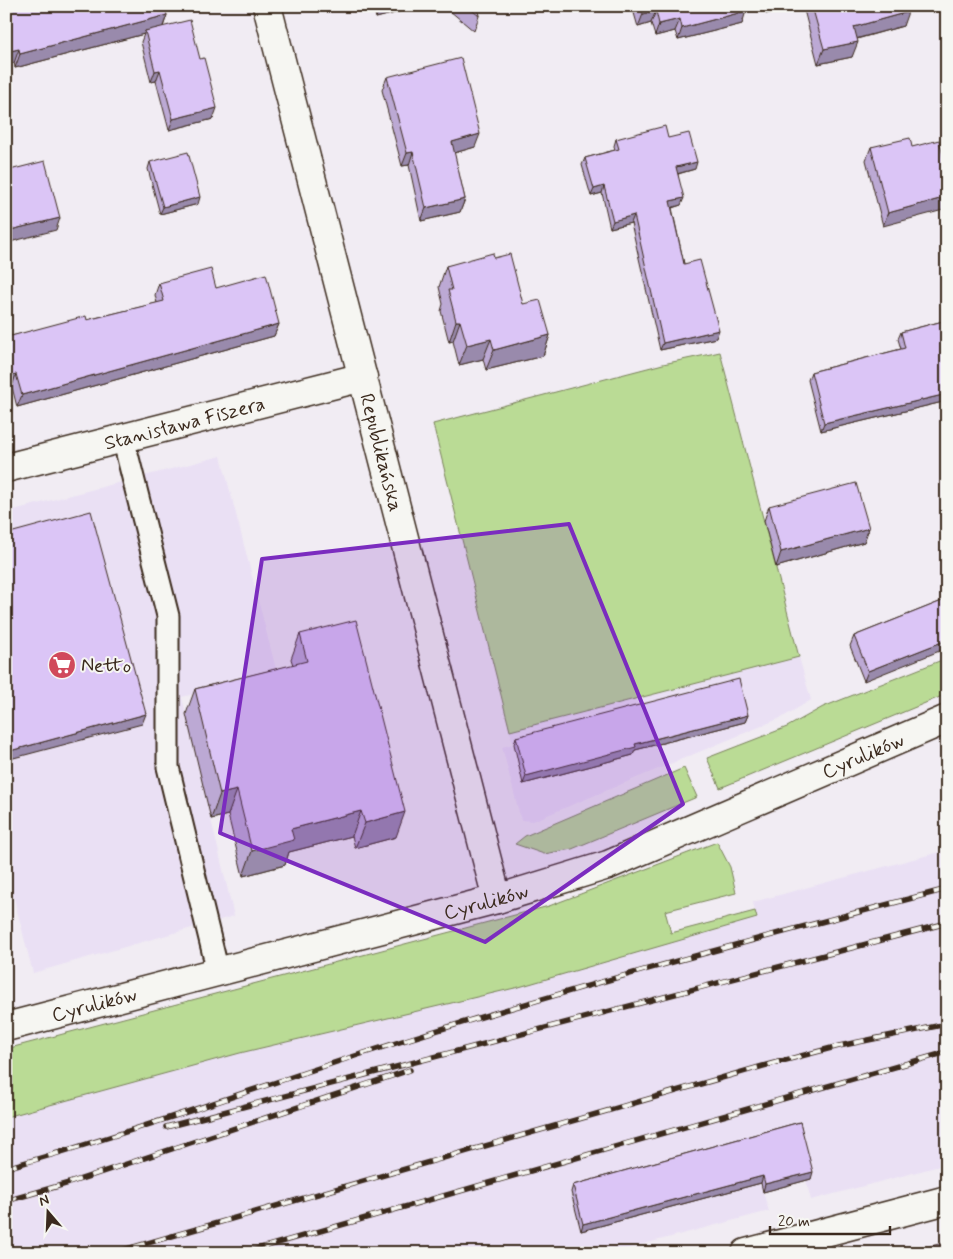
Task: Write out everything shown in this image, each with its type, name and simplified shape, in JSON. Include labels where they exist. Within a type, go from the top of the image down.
[{"type":"street","name":"Republikańska","points":[[267,6],[497,899]]},
{"type":"street","name":"Stanisława Fiszera","points":[[6,468],[363,378]]},
{"type":"street","name":"Cyrulików","points":[[6,1027],[497,899],[608,865],[947,720]]},
{"type":"street","points":[[746,1253],[947,1200]]},
{"type":"lane","points":[[122,438],[168,616],[168,767],[218,972]]},
{"type":"highlighted area","points":[[569,524],[683,804],[485,942],[220,833],[262,559]]},
{"type":"shaded area","points":[[221,456],[277,673],[182,697],[234,916],[33,973],[6,867],[6,512]]},
{"type":"shaded area","points":[[799,657],[811,700],[783,717],[533,821],[521,820],[502,747],[513,744],[510,731]]},
{"type":"shaded area","points":[[947,850],[947,1164],[811,1200],[806,1180],[763,1192],[769,1211],[610,1253],[6,1253],[6,1093],[671,933],[755,911],[753,902]]},
{"type":"green space","points":[[720,352],[799,657],[510,731],[433,424],[663,364]]},
{"type":"green space","points":[[947,658],[947,694],[720,788],[707,758],[787,727],[823,707]]},
{"type":"green space","points":[[684,768],[697,797],[572,849],[544,854],[515,844],[525,836]]},
{"type":"green space","points":[[717,842],[730,867],[736,893],[665,911],[671,933],[755,911],[757,918],[519,987],[240,1053],[6,1117],[6,1049],[549,906]]},
{"type":"building","points":[[6,6],[165,6],[167,15],[20,54],[19,49],[6,52]]},
{"type":"building","points":[[467,6],[477,6],[479,16]]},
{"type":"building","points":[[641,6],[745,6],[746,11],[682,28],[680,19],[659,24],[656,11],[643,14]]},
{"type":"building","points":[[812,6],[907,6],[908,12],[854,27],[858,42],[824,49]]},
{"type":"building","points":[[190,20],[200,59],[204,58],[217,108],[173,119],[160,70],[155,71],[145,31]]},
{"type":"building","points":[[461,58],[480,134],[452,142],[465,199],[426,208],[413,152],[407,153],[387,77]]},
{"type":"building","points":[[665,126],[668,138],[689,133],[697,162],[676,167],[684,198],[670,201],[684,264],[700,260],[719,330],[663,343],[634,215],[613,221],[604,186],[594,189],[585,158],[619,149],[616,139]]},
{"type":"building","points":[[910,138],[912,147],[939,140],[947,171],[947,197],[888,213],[871,147]]},
{"type":"building","points":[[188,152],[200,197],[163,207],[150,162]]},
{"type":"building","points":[[45,161],[60,218],[6,231],[6,171]]},
{"type":"building","points":[[493,253],[494,258],[510,254],[523,304],[540,300],[550,335],[494,350],[491,339],[467,345],[460,321],[456,321],[448,290],[452,290],[446,266]]},
{"type":"building","points":[[211,269],[216,288],[266,274],[279,324],[22,395],[16,374],[6,377],[6,318],[11,336],[86,316],[87,320],[164,301],[159,283]]},
{"type":"building","points":[[947,320],[947,394],[824,423],[811,372],[905,348],[901,332]]},
{"type":"building","points":[[856,483],[869,528],[781,552],[769,506]]},
{"type":"building","points":[[91,511],[146,714],[6,752],[6,534]]},
{"type":"building","points":[[947,599],[947,640],[868,671],[854,636]]},
{"type":"building","points":[[356,620],[405,812],[365,823],[361,811],[291,829],[294,840],[252,851],[237,790],[220,794],[195,689],[307,661],[300,634]]},
{"type":"building","points":[[739,679],[748,715],[635,744],[636,747],[526,776],[516,737]]},
{"type":"building","points":[[800,1122],[813,1172],[765,1184],[763,1176],[583,1224],[573,1185]]},
{"type":"building","points":[[947,1242],[947,1253],[903,1253]]},
{"type":"railway","points":[[6,1168],[95,1142],[358,1055],[505,1010],[725,948],[947,889]]},
{"type":"railway","points":[[166,1127],[947,923]]},
{"type":"railway","points":[[113,1253],[763,1066],[839,1046],[947,1024]]},
{"type":"railway","points":[[243,1253],[947,1052]]},
{"type":"railway","points":[[6,1201],[69,1183],[410,1070]]},
{"type":"place","name":"Netto","points":[[62,665]]}]
